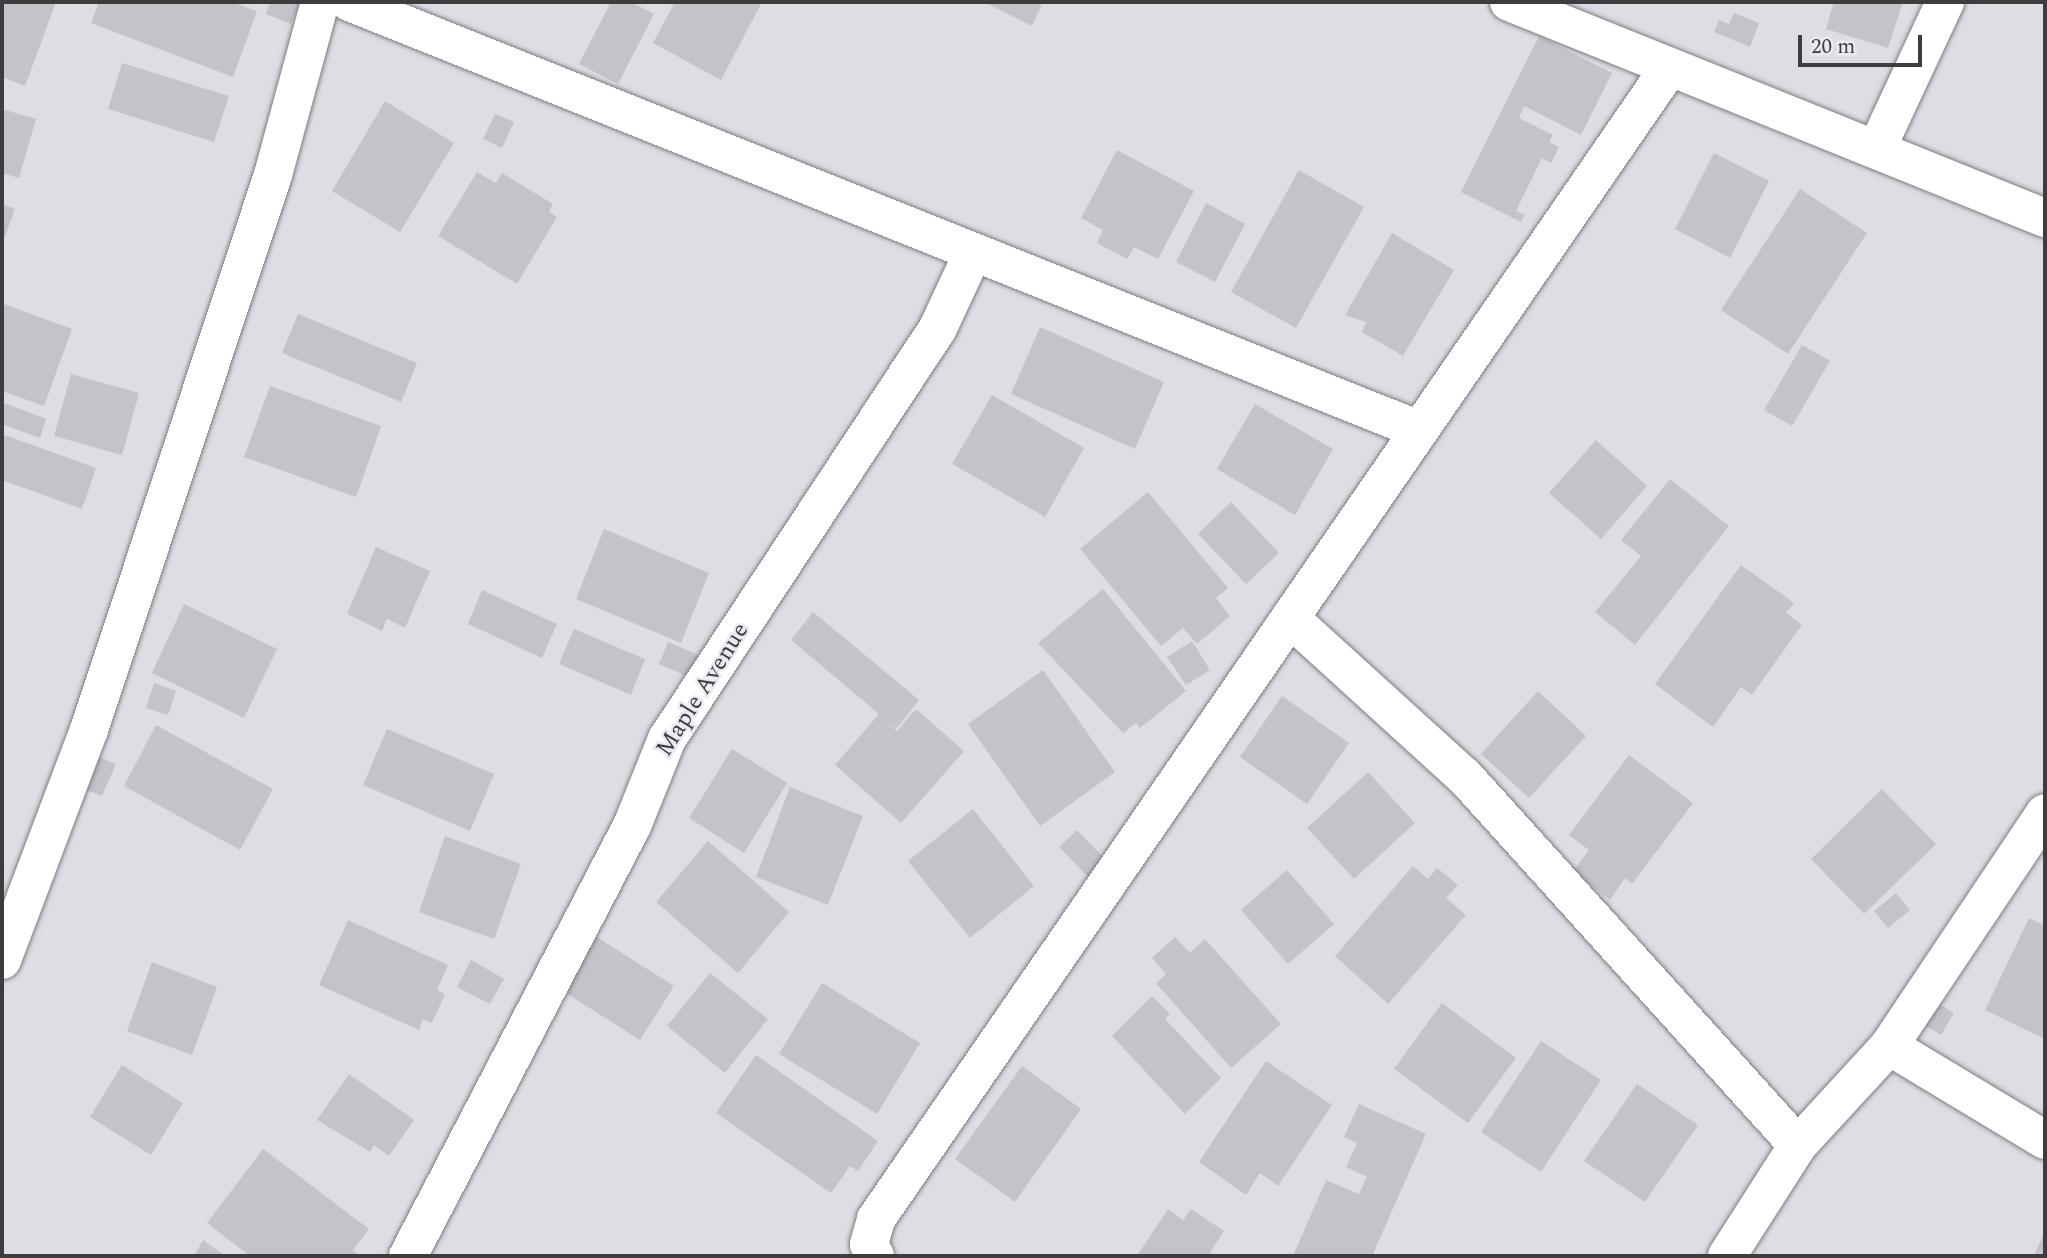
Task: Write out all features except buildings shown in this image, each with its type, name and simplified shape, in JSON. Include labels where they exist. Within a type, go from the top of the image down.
[{"type":"street","points":[[2,960],[111,664],[273,174],[320,2]]},
{"type":"street","points":[[349,2],[972,255],[1419,430]]},
{"type":"street","points":[[1509,2],[1667,71],[1877,148],[2045,218]]},
{"type":"street","points":[[1877,148],[1945,2]]},
{"type":"street","points":[[875,1256],[869,1244],[876,1219],[1667,71]]},
{"type":"street","name":"Maple Avenue","points":[[408,1256],[632,826],[667,739],[937,330],[972,255]]},
{"type":"street","points":[[1290,618],[1465,777],[1798,1145]]},
{"type":"street","points":[[1727,1256],[1798,1145],[1889,1046],[2045,813]]},
{"type":"street","points":[[1889,1046],[2045,1140]]}]
